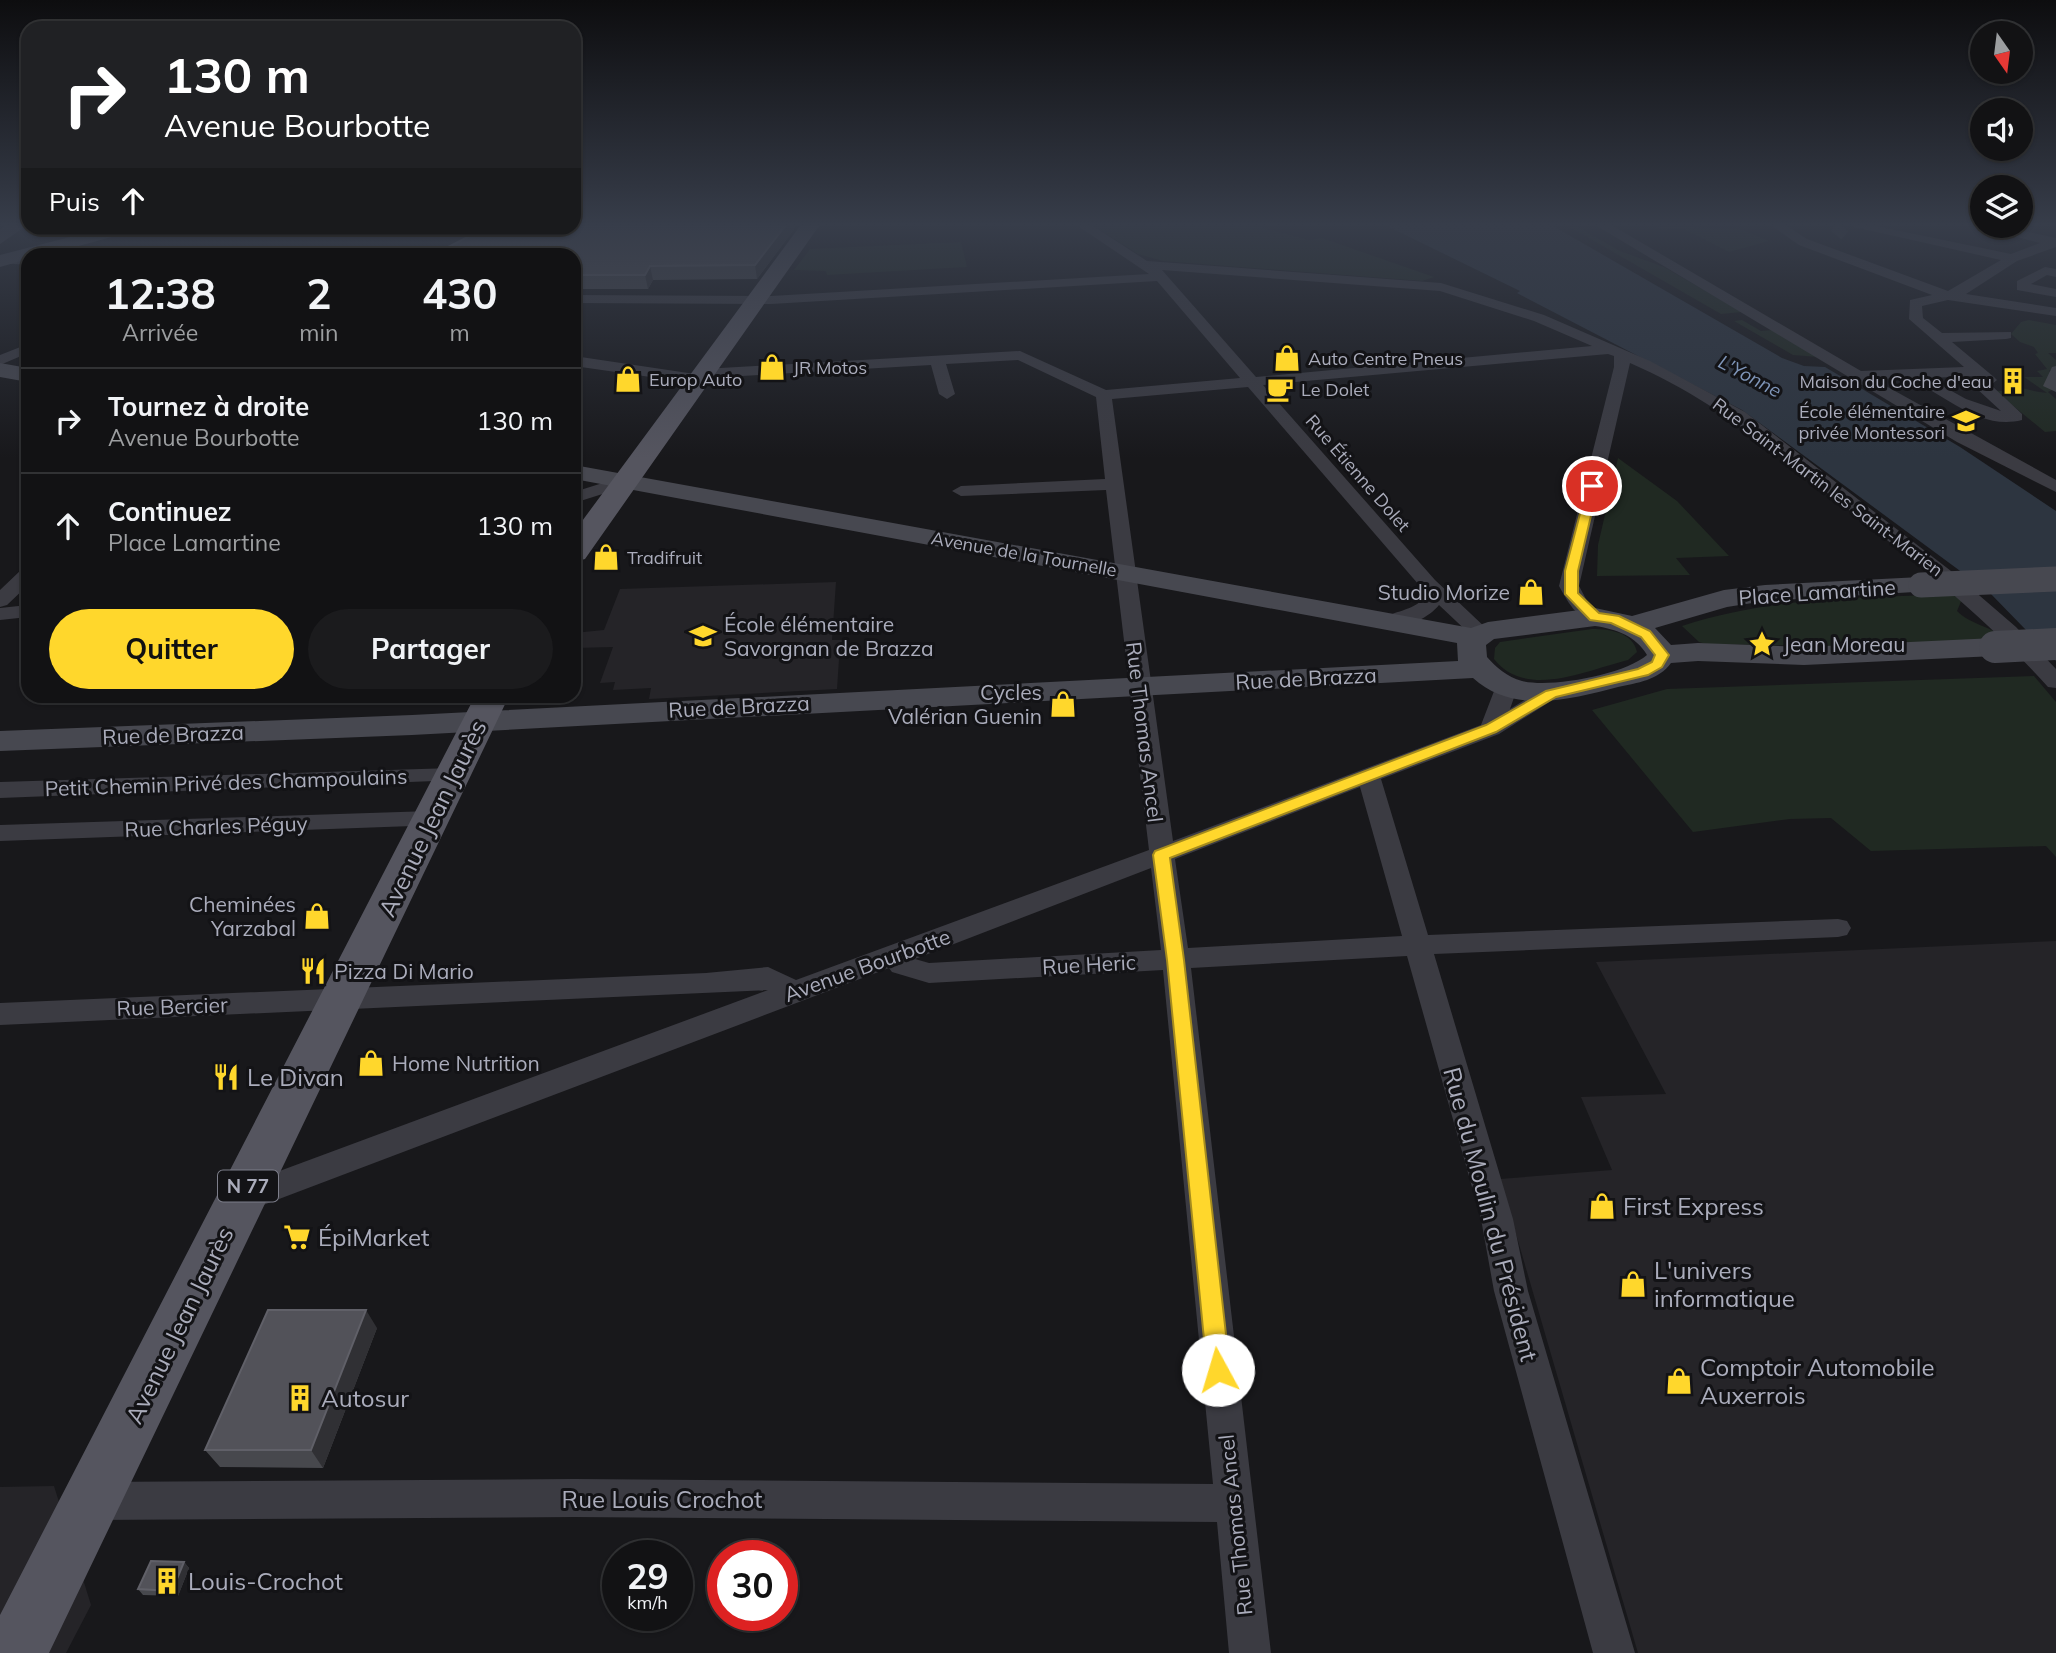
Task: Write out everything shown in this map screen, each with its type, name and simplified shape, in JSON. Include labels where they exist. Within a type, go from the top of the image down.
[{"type":"main road","points":[[581,543],[753,303]]},
{"type":"main road","points":[[0,370],[21,374]]},
{"type":"main road","name":"Avenue de la Tournelle","points":[[581,473],[1390,622],[1478,635]]},
{"type":"main road","name":"Place Lamartine","points":[[1632,625],[1724,600],[1765,593],[2056,579]]},
{"type":"main road","name":"Place Lamartine","points":[[1478,635],[1595,617],[1632,625],[1657,645],[1662,655]]},
{"type":"main road","points":[[1478,635],[1469,649],[1479,669],[1507,686],[1551,694],[1643,672],[1657,664],[1662,655],[1698,652],[1804,656],[2002,639],[2056,643]]},
{"type":"main road","name":"Rue de Brazza","points":[[0,741],[486,708],[1140,686],[1479,669]]},
{"type":"main road","name":"Avenue Jean Jaurès","points":[[15,1653],[486,708]]},
{"type":"street","name":"Rue Étienne Dolet","points":[[1182,303],[1428,584],[1478,635]]},
{"type":"street","name":"Rue Saint-Martin les Saint-Marien","points":[[1492,303],[1539,318],[1616,352],[1679,381],[1739,415],[1944,575],[2002,639],[2056,682]]},
{"type":"street","points":[[1733,303],[1993,455],[2056,487]]},
{"type":"street","points":[[1910,374],[1963,403],[2002,417],[2015,416],[1981,384],[1989,380],[1936,338],[1916,318],[1915,303]]},
{"type":"street","points":[[1998,303],[2056,312]]},
{"type":"street","points":[[1936,338],[2006,335]]},
{"type":"street","points":[[0,360],[21,351]]},
{"type":"street","points":[[581,362],[701,377],[1020,355],[1104,395],[1616,352],[1622,367],[1569,586],[1579,604],[1595,617]]},
{"type":"street","points":[[937,360],[947,394]]},
{"type":"street","points":[[1857,376],[1977,371]]},
{"type":"street","name":"Rue Thomas Ancel","points":[[1104,395],[1124,573],[1176,960],[1250,1653]]},
{"type":"street","points":[[581,496],[625,481]]},
{"type":"street","points":[[961,491],[1114,484]]},
{"type":"street","points":[[0,601],[21,581]]},
{"type":"street","points":[[1390,622],[1429,607],[1433,599],[1428,584]]},
{"type":"street","points":[[0,614],[21,612]]},
{"type":"street","points":[[1491,729],[1507,686]]},
{"type":"street","name":"Avenue Bourbotte","points":[[241,1199],[794,991],[895,956],[1491,729],[1551,694]]},
{"type":"street","name":"Petit Chemin Privé des Champoulains","points":[[0,790],[453,775]]},
{"type":"street","name":"Rue du Moulin du Président","points":[[1368,775],[1415,945],[1497,1219],[1511,1291],[1614,1653]]},
{"type":"street","name":"Rue Charles Péguy","points":[[0,833],[431,819]]},
{"type":"street","name":"Rue Heric","points":[[895,956],[901,965],[929,973],[1415,945],[1839,928]]},
{"type":"street","points":[[343,999],[706,983],[768,977],[794,991]]},
{"type":"street","name":"Rue Bercier","points":[[0,1014],[343,999]]},
{"type":"street","name":"Rue Louis Crochot","points":[[92,1501],[575,1498],[1232,1503]]},
{"type":"shaded area","points":[[1702,303],[1727,303],[1742,312],[1721,314]]},
{"type":"shaded area","points":[[1742,320],[1761,331],[1773,330],[1818,357],[1793,355],[1734,321]]},
{"type":"shaded area","points":[[2029,320],[2056,325],[2056,353],[2048,353],[2056,360],[2056,366],[2049,371],[2056,376],[2056,388],[2048,392],[2056,399],[2056,431],[2045,432],[1995,391],[2013,391],[2009,386],[2047,393],[2024,377],[2043,377],[2037,371],[2047,369],[2035,354],[2038,353],[2034,347],[2020,342],[2011,334],[2021,322]]},
{"type":"shaded area","points":[[1618,458],[1677,501],[1729,556],[1676,558],[1690,575],[1597,576],[1598,545]]},
{"type":"shaded area","name":"École élémentaire Savorgnan de Brazza","points":[[836,582],[832,640],[847,640],[846,658],[839,659],[837,689],[649,699],[651,688],[613,690],[615,682],[600,683],[613,647],[581,648],[581,632],[604,630],[620,589]]},
{"type":"shaded area","points":[[1956,594],[1962,599],[1957,611],[2005,639],[1831,646],[1707,644],[1699,642],[1682,626],[1751,609],[1818,600]]},
{"type":"shaded area","points":[[1592,629],[1613,631],[1625,636],[1635,645],[1637,652],[1628,660],[1594,670],[1558,679],[1540,680],[1523,678],[1507,671],[1494,659],[1495,648],[1500,642]]},
{"type":"shaded area","points":[[2034,676],[2056,702],[2056,857],[2046,846],[1871,851],[1831,818],[1790,819],[1693,832],[1592,710],[1667,689]]},
{"type":"shaded area","points":[[2056,941],[2056,1653],[1638,1653],[1500,1179],[1612,1170],[1581,1097],[1666,1094],[1596,962]]},
{"type":"shaded area","points":[[54,1486],[91,1605],[66,1653],[0,1653],[0,1487]]},
{"type":"water","name":"L'Yonne","points":[[1536,303],[1687,303],[1782,358],[1804,366],[1825,367],[1960,447],[2056,511],[2056,661],[1990,593],[1742,410]]},
{"type":"building","name":"Autosur","points":[[268,1310],[366,1310],[311,1450],[205,1450]]},
{"type":"building","name":"Louis-Crochot","points":[[151,1561],[184,1562],[172,1591],[138,1589]]},
{"type":"place","name":"Auto Centre Pneus","points":[[1287,358]]},
{"type":"place","name":"JR Motos","points":[[772,367]]},
{"type":"place","name":"Europ Auto","points":[[628,379]]},
{"type":"place","name":"Maison du Coche d'eau","points":[[2013,381]]},
{"type":"place","name":"Le Dolet","points":[[1280,389]]},
{"type":"place","name":"École élémentaire privée Montessori","points":[[1966,421]]},
{"type":"place","name":"Tradifruit","points":[[606,557]]},
{"type":"place","name":"Studio Morize","points":[[1531,592]]},
{"type":"place","name":"École élémentaire Savorgnan de Brazza","points":[[703,636]]},
{"type":"place","name":"Jean Moreau","points":[[1762,644]]},
{"type":"place","name":"Cycles Valérian Guenin","points":[[1063,704]]},
{"type":"place","name":"Cheminées Yarzabal","points":[[317,916]]},
{"type":"place","name":"Pizza Di Mario","points":[[313,971]]},
{"type":"place","name":"Home Nutrition","points":[[371,1063]]},
{"type":"place","name":"Le Divan","points":[[226,1077]]},
{"type":"place","name":"First Express","points":[[1602,1206]]},
{"type":"place","name":"ÉpiMarket","points":[[297,1237]]},
{"type":"place","name":"L'univers informatique","points":[[1633,1284]]},
{"type":"place","name":"Comptoir Automobile Auxerrois","points":[[1679,1381]]},
{"type":"place","name":"Autosur","points":[[300,1398]]},
{"type":"place","name":"Louis-Crochot","points":[[167,1581]]},
{"type":"route","points":[[1218,1370],[1176,960],[1161,855],[1317,793],[1491,729],[1551,694],[1643,672],[1657,664],[1662,655],[1646,634],[1632,625],[1595,617],[1571,594],[1569,586],[1592,486]]}]
